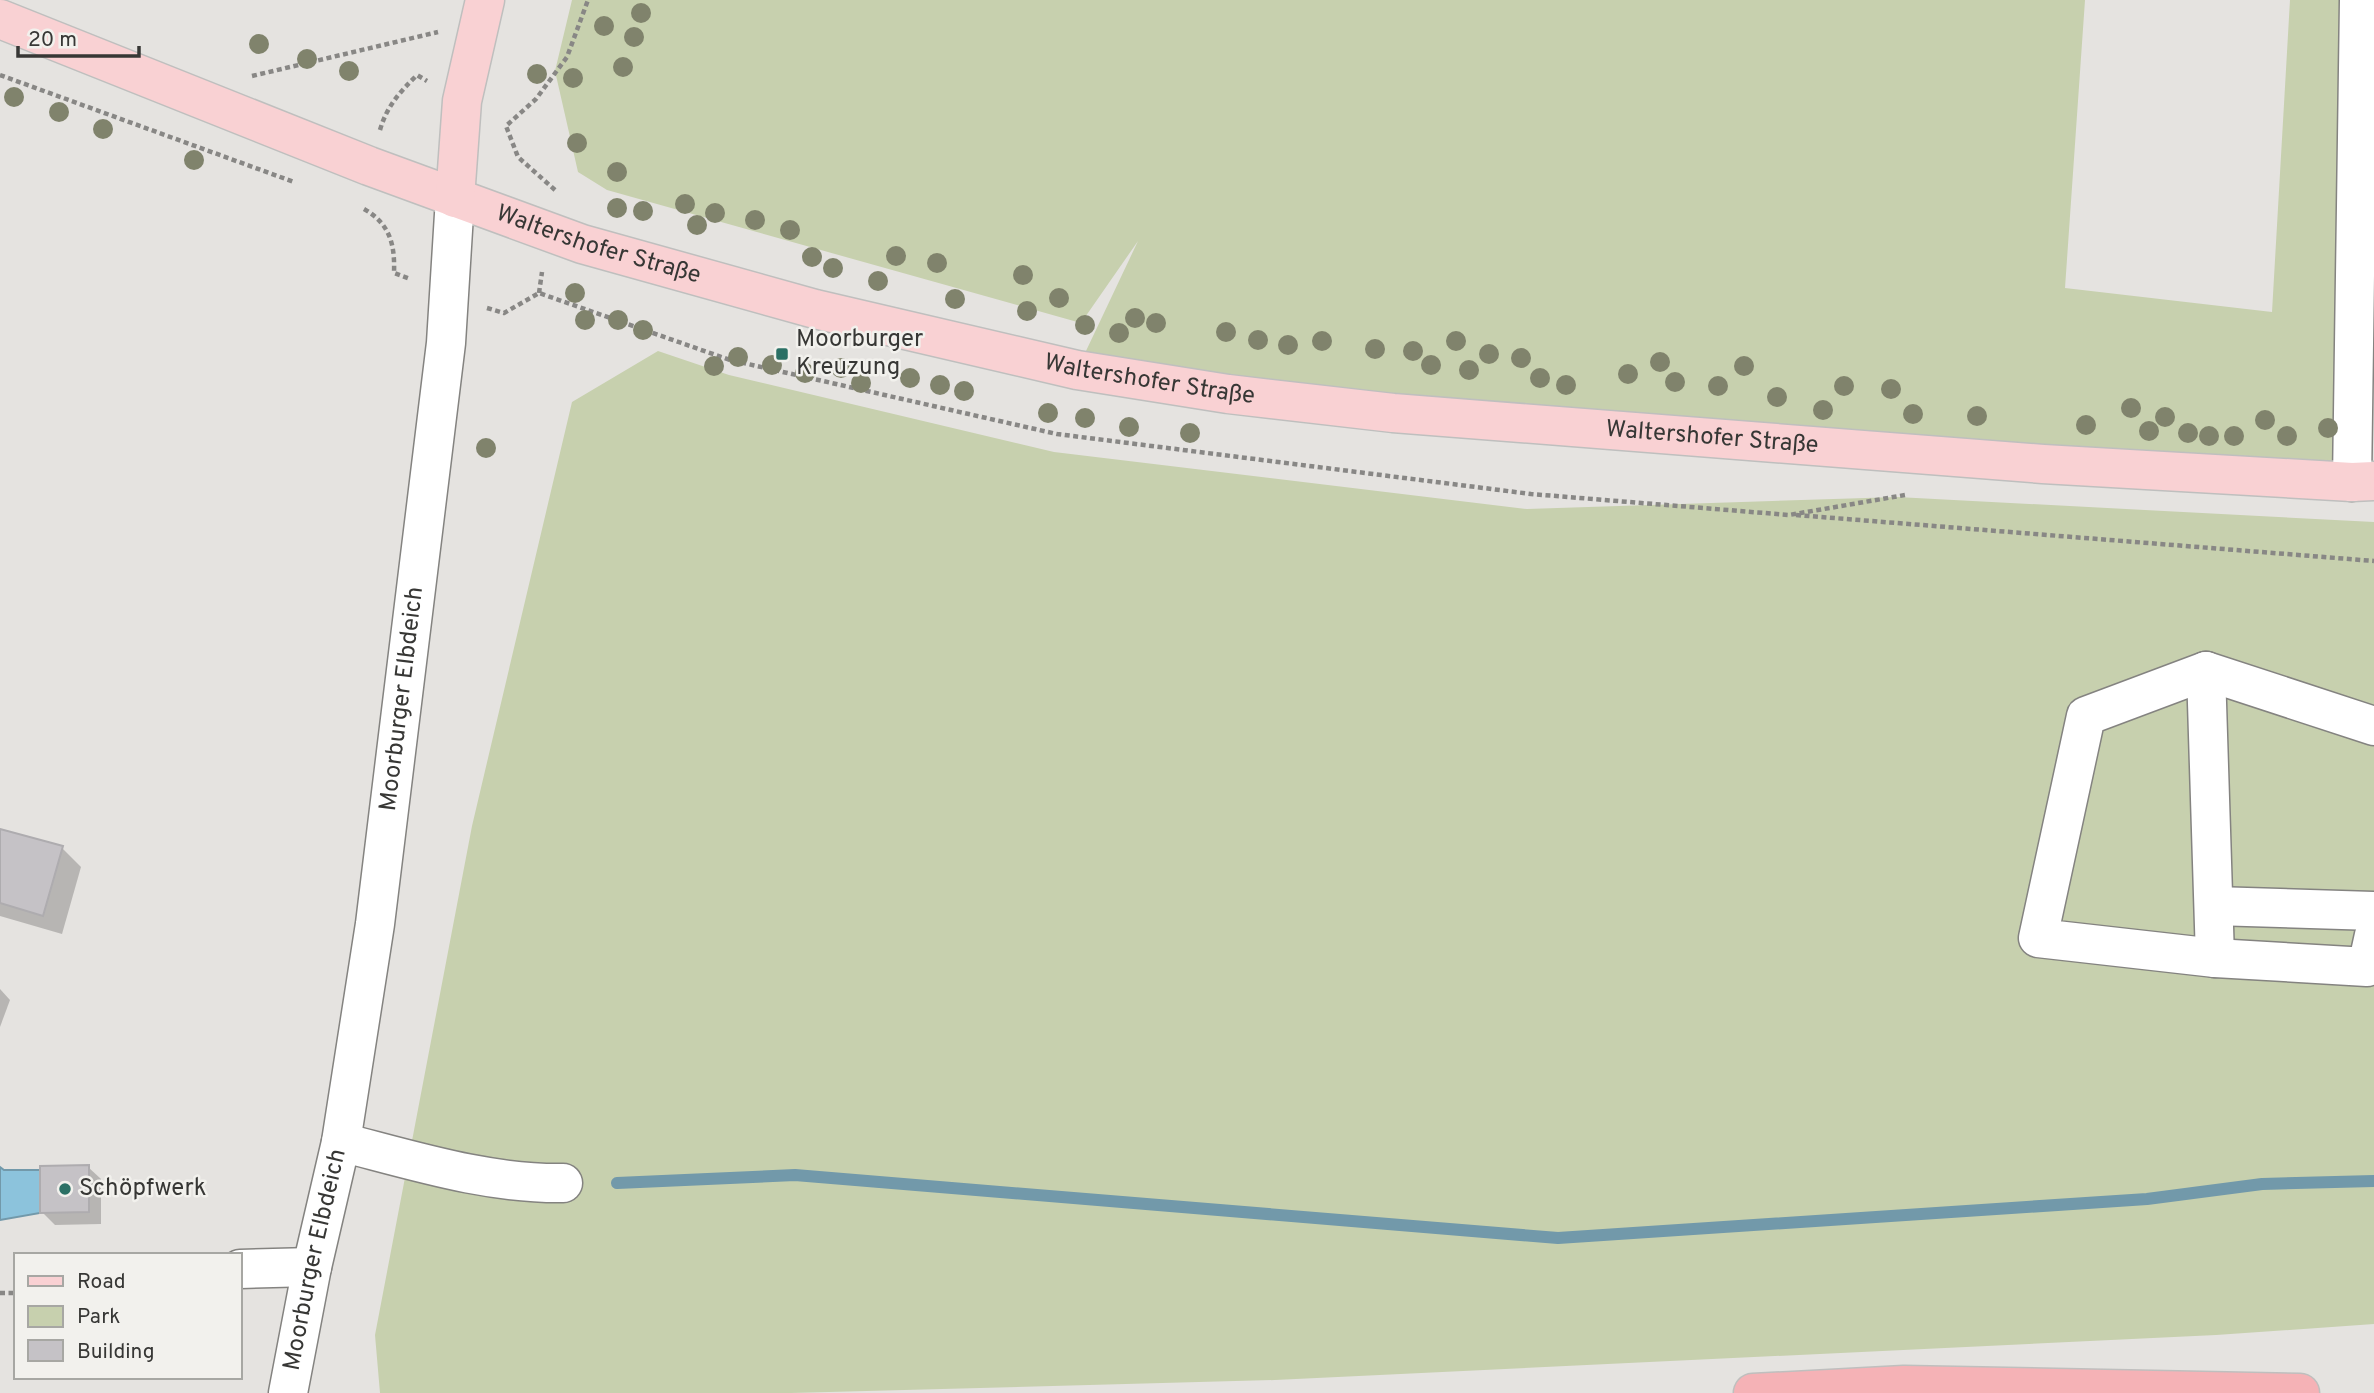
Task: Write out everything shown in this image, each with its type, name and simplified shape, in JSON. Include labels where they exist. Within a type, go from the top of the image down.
[{"type":"highway","points":[[1754,1393],[1904,1385],[2300,1393]]},
{"type":"main road","name":"Moorburger Elbdeich","points":[[455,198],[462,101],[482,11]]},
{"type":"main road","name":"Waltershofer Straße","points":[[0,19],[369,166],[549,232],[815,309],[1077,370],[1228,394],[1393,413],[1731,441],[2367,484]]},
{"type":"street","points":[[2359,0],[2367,484]]},
{"type":"street","name":"Moorburger Elbdeich","points":[[288,1393],[312,1267],[341,1142],[375,924],[450,296],[455,198]]},
{"type":"street","points":[[2206,671],[2215,958]]},
{"type":"street","points":[[2374,726],[2206,671],[2086,716],[2038,938],[2215,958],[2367,967],[2374,935]]},
{"type":"street","points":[[2214,906],[2374,911]]},
{"type":"street","points":[[341,1142],[460,1173],[522,1184],[563,1183]]},
{"type":"street","points":[[242,1269],[312,1267]]},
{"type":"path","points":[[506,126],[536,99],[567,57],[588,0]]},
{"type":"path","points":[[186,93],[482,11]]},
{"type":"path","points":[[0,75],[302,185]]},
{"type":"path","points":[[450,296],[394,273],[391,236],[379,218],[353,203],[369,166],[385,111],[417,75],[506,126],[518,156],[556,189],[538,293],[504,313]]},
{"type":"path","points":[[1789,515],[2374,561]]},
{"type":"green space","points":[[572,0],[2085,0],[2065,288],[2272,312],[2290,0],[2359,0],[2352,482],[1077,370],[1138,241],[1081,323],[607,190],[578,172],[555,71]]},
{"type":"green space","points":[[658,351],[729,375],[1054,452],[1527,509],[1897,497],[2374,522],[2374,1324],[2216,1335],[1275,1380],[791,1393],[380,1393],[375,1335],[472,826],[572,402]]},
{"type":"water","points":[[0,1167],[4,1170],[40,1170],[40,1213],[0,1220]]},
{"type":"building","points":[[0,829],[63,846],[43,916],[0,903]]},
{"type":"building","name":"Schöpfwerk","points":[[89,1165],[89,1212],[40,1213],[40,1166]]},
{"type":"waterway","points":[[617,1183],[795,1175],[1558,1238],[2147,1199],[2262,1184],[2374,1181]]},
{"type":"place","name":"Moorburger Kreuzung","points":[[782,354]]},
{"type":"place","name":"Schöpfwerk","points":[[65,1189]]}]
